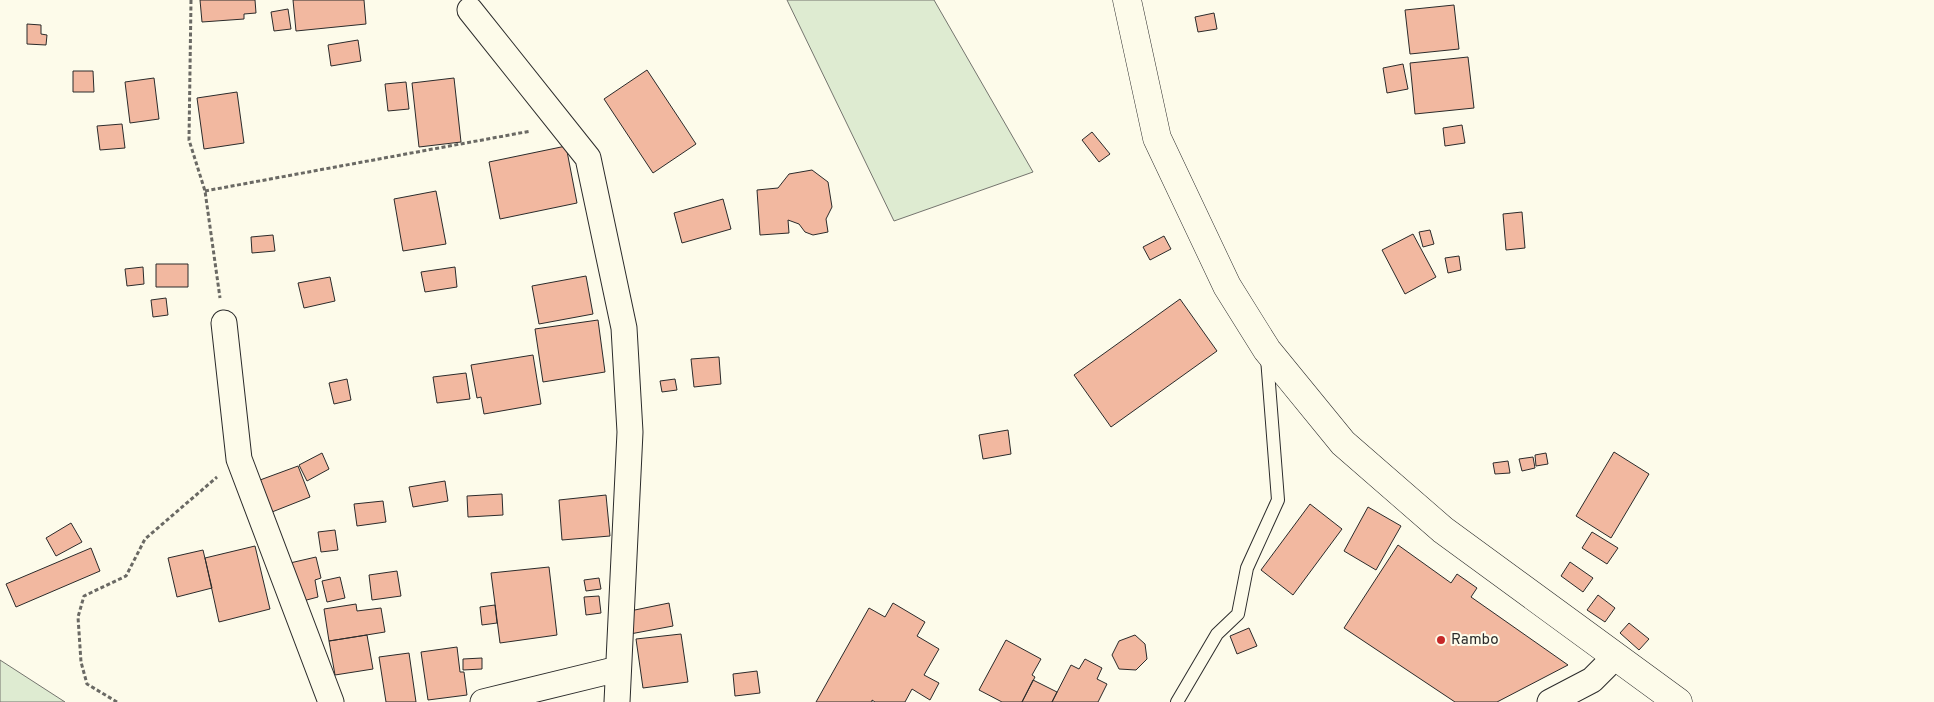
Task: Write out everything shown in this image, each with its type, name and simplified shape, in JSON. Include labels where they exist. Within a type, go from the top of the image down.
[{"type":"main road","points":[[1127,0],[1157,138],[1228,286],[1267,350],[1343,443],[1443,530],[1678,702]]},
{"type":"street","points":[[470,10],[588,158],[624,328],[630,432],[617,702]]},
{"type":"street","points":[[224,323],[239,459],[331,702]]},
{"type":"street","points":[[1550,702],[1592,680],[1615,657]]},
{"type":"street","points":[[483,702],[618,669]]},
{"type":"lane","points":[[1178,702],[1217,634],[1238,614],[1247,568],[1278,500],[1267,350]]},
{"type":"path","points":[[191,0],[189,140],[204,191],[224,323]]},
{"type":"path","points":[[204,191],[562,125]]},
{"type":"path","points":[[117,702],[87,684],[81,662],[78,617],[84,596],[126,576],[145,539],[239,459]]},
{"type":"green space","points":[[787,0],[934,0],[1033,172],[894,221]]},
{"type":"green space","points":[[0,660],[65,702],[0,702]]},
{"type":"building","points":[[200,0],[255,0],[256,13],[244,14],[244,19],[202,22]]},
{"type":"building","points":[[293,0],[364,0],[366,24],[296,31]]},
{"type":"building","points":[[1454,5],[1459,49],[1410,54],[1405,10]]},
{"type":"building","points":[[288,9],[291,29],[274,31],[271,12]]},
{"type":"building","points":[[1214,13],[1217,29],[1198,32],[1195,17]]},
{"type":"building","points":[[27,24],[41,25],[41,34],[47,35],[46,45],[27,44]]},
{"type":"building","points":[[358,40],[361,61],[331,66],[328,45]]},
{"type":"building","points":[[1468,57],[1474,108],[1415,114],[1410,63]]},
{"type":"building","points":[[1403,64],[1408,89],[1387,93],[1383,68]]},
{"type":"building","points":[[647,70],[696,144],[653,173],[604,99]]},
{"type":"building","points":[[73,71],[93,71],[94,92],[73,92]]},
{"type":"building","points":[[154,78],[159,119],[130,123],[125,82]]},
{"type":"building","points":[[454,78],[461,142],[419,147],[412,83]]},
{"type":"building","points":[[406,82],[409,109],[388,111],[385,84]]},
{"type":"building","points":[[237,92],[244,143],[204,149],[197,98]]},
{"type":"building","points":[[122,124],[125,148],[100,150],[97,126]]},
{"type":"building","points":[[1462,125],[1465,143],[1445,146],[1443,128]]},
{"type":"building","points":[[1092,132],[1110,154],[1099,162],[1082,140]]},
{"type":"building","points":[[566,146],[577,203],[500,219],[489,162]]},
{"type":"building","points":[[812,170],[828,182],[832,207],[826,219],[828,232],[813,235],[805,232],[799,224],[788,220],[789,233],[760,235],[757,190],[778,188],[789,174]]},
{"type":"building","points":[[436,191],[446,244],[403,251],[394,199]]},
{"type":"building","points":[[723,199],[731,229],[682,243],[674,213]]},
{"type":"building","points":[[1522,212],[1525,248],[1506,250],[1503,214]]},
{"type":"building","points":[[1430,230],[1434,244],[1423,247],[1419,232]]},
{"type":"building","points":[[1413,234],[1436,277],[1405,294],[1382,250]]},
{"type":"building","points":[[273,235],[275,251],[252,253],[251,237]]},
{"type":"building","points":[[1164,236],[1171,249],[1150,260],[1143,247]]},
{"type":"building","points":[[1459,256],[1461,270],[1448,273],[1445,258]]},
{"type":"building","points":[[156,264],[188,264],[188,287],[156,287]]},
{"type":"building","points":[[143,267],[144,284],[127,286],[125,269]]},
{"type":"building","points":[[455,267],[457,287],[425,292],[421,272]]},
{"type":"building","points":[[586,276],[593,314],[539,324],[532,286]]},
{"type":"building","points":[[330,277],[335,301],[304,308],[298,283]]},
{"type":"building","points":[[166,298],[168,315],[153,317],[151,300]]},
{"type":"building","points":[[1180,299],[1217,351],[1111,427],[1074,375]]},
{"type":"building","points":[[598,320],[605,372],[543,382],[535,329]]},
{"type":"building","points":[[533,355],[541,404],[484,414],[481,397],[477,398],[471,365]]},
{"type":"building","points":[[719,357],[721,384],[694,387],[691,359]]},
{"type":"building","points":[[466,373],[470,399],[437,403],[433,377]]},
{"type":"building","points":[[347,379],[351,400],[334,404],[329,383]]},
{"type":"building","points":[[675,379],[677,390],[662,392],[660,381]]},
{"type":"building","points":[[1008,430],[1011,454],[983,459],[979,435]]},
{"type":"building","points":[[1614,452],[1649,474],[1611,538],[1576,516]]},
{"type":"building","points":[[322,453],[329,469],[307,481],[299,465]]},
{"type":"building","points":[[1546,453],[1548,464],[1536,466],[1535,455]]},
{"type":"building","points":[[1533,457],[1535,468],[1522,471],[1519,459]]},
{"type":"building","points":[[1508,461],[1510,473],[1495,474],[1493,463]]},
{"type":"building","points":[[298,466],[310,497],[272,512],[260,480]]},
{"type":"building","points":[[445,481],[448,501],[413,507],[409,487]]},
{"type":"building","points":[[502,494],[503,515],[468,517],[467,496]]},
{"type":"building","points":[[606,495],[610,536],[562,540],[559,500]]},
{"type":"building","points":[[383,501],[386,522],[357,526],[354,504]]},
{"type":"building","points":[[1310,504],[1342,529],[1293,595],[1261,570]]},
{"type":"building","points":[[1368,507],[1401,526],[1376,570],[1344,551]]},
{"type":"building","points":[[71,523],[82,542],[56,556],[46,538]]},
{"type":"building","points":[[335,530],[338,550],[321,552],[318,532]]},
{"type":"building","points":[[1592,532],[1618,548],[1607,564],[1582,548]]},
{"type":"building","points":[[1398,545],[1451,583],[1457,574],[1477,588],[1471,597],[1568,665],[1497,702],[1455,702],[1344,628]]},
{"type":"building","points":[[255,546],[270,609],[219,622],[205,558]]},
{"type":"building","points":[[91,548],[100,571],[16,607],[6,584]]},
{"type":"building","points":[[203,550],[212,588],[177,597],[168,558]]},
{"type":"building","points":[[316,557],[321,578],[315,580],[318,597],[299,602],[290,563]]},
{"type":"building","points":[[1570,562],[1593,578],[1583,592],[1561,576]]},
{"type":"building","points":[[549,567],[557,635],[500,643],[491,573]]},
{"type":"building","points":[[397,571],[401,596],[372,600],[369,575]]},
{"type":"building","points":[[340,577],[345,598],[327,602],[322,581]]},
{"type":"building","points":[[599,578],[601,589],[586,591],[584,580]]},
{"type":"building","points":[[1598,595],[1615,608],[1605,622],[1587,610]]},
{"type":"building","points":[[599,596],[601,613],[586,615],[584,597]]},
{"type":"building","points":[[669,603],[673,626],[630,634],[625,612]]},
{"type":"building","points":[[893,603],[925,622],[917,636],[939,649],[924,675],[939,683],[930,700],[912,689],[905,702],[875,702],[872,700],[872,702],[816,702],[869,608],[885,617]]},
{"type":"building","points":[[356,604],[357,611],[381,608],[385,632],[329,641],[324,609]]},
{"type":"building","points":[[495,605],[497,623],[482,625],[480,607]]},
{"type":"building","points":[[1629,623],[1649,639],[1639,650],[1620,633]]},
{"type":"building","points":[[1249,628],[1257,646],[1237,654],[1230,636]]},
{"type":"building","points":[[681,634],[688,682],[643,688],[636,639]]},
{"type":"building","points":[[367,635],[373,669],[335,675],[329,641]]},
{"type":"building","points":[[1135,635],[1145,644],[1147,659],[1136,670],[1119,669],[1112,655],[1119,641]]},
{"type":"building","points":[[1006,640],[1041,659],[1032,675],[1035,677],[1022,702],[1002,702],[979,690]]},
{"type":"building","points":[[457,647],[460,672],[464,672],[467,695],[428,700],[421,652]]},
{"type":"building","points":[[409,653],[416,702],[386,702],[379,657]]},
{"type":"building","points":[[482,658],[482,669],[463,670],[463,659]]},
{"type":"building","points":[[1085,659],[1102,668],[1097,679],[1107,684],[1098,702],[1052,702],[1071,665],[1079,669]]},
{"type":"building","points":[[757,671],[760,693],[735,696],[733,674]]},
{"type":"building","points":[[1033,680],[1057,692],[1052,702],[1022,702]]},
{"type":"place","name":"Rambo","points":[[1441,640]]}]
